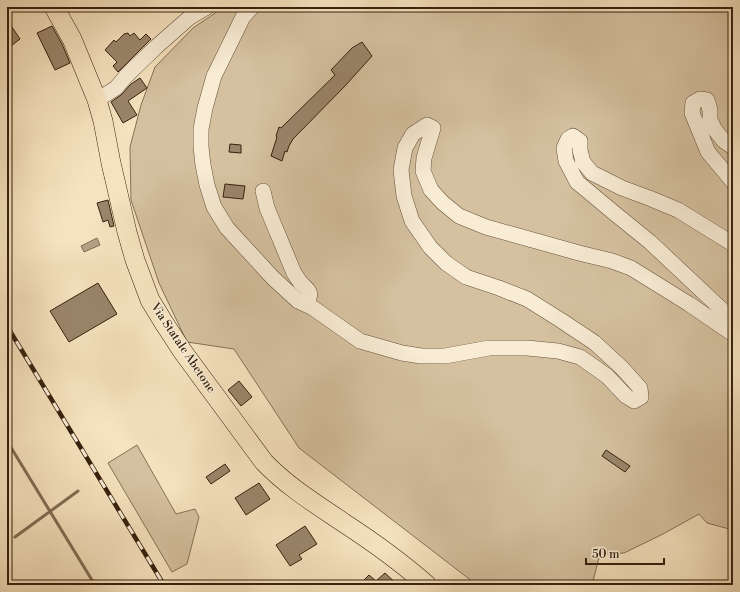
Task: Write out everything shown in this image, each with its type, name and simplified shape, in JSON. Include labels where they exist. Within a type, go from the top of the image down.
[{"type":"main road","name":"Via Statale Abetone","points":[[54,7],[72,39],[104,121],[116,186],[135,260],[150,300],[182,352],[264,462],[280,479],[394,558],[428,585]]},
{"type":"lane","points":[[97,100],[116,88],[156,47],[190,17],[207,7]]},
{"type":"lane","points":[[252,7],[243,17],[214,76],[201,129],[203,165],[214,207],[227,228],[273,278],[298,301],[313,308],[360,341],[395,351],[421,356],[445,356],[490,348],[527,348],[558,351],[580,357],[607,376],[626,396],[634,401],[641,397],[640,388],[622,368],[595,343],[527,299],[466,277],[446,263],[430,247],[412,221],[404,196],[401,170],[406,148],[413,134],[427,125],[433,128],[424,158],[423,171],[431,190],[443,203],[459,216],[486,227],[579,253],[612,260],[631,268],[689,304],[733,334]]},
{"type":"lane","points":[[733,147],[724,141],[715,130],[710,120],[710,110],[707,100],[700,99],[693,103],[692,113],[708,152],[733,182]]},
{"type":"lane","points":[[733,244],[678,210],[622,188],[592,173],[583,162],[580,150],[580,141],[573,136],[568,139],[564,148],[566,161],[577,182],[650,242],[733,320]]},
{"type":"lane","points":[[263,191],[267,208],[294,273],[310,293],[310,298],[307,302],[298,301]]},
{"type":"shaded area","points":[[224,7],[733,7],[733,530],[707,523],[699,514],[624,553],[600,554],[592,585],[477,585],[299,448],[234,349],[187,342],[159,283],[131,200],[130,147],[141,105],[155,67],[193,28]]},
{"type":"shaded area","points":[[97,238],[100,245],[84,252],[81,246]]},
{"type":"shaded area","points":[[137,445],[176,514],[195,509],[199,517],[187,564],[172,572],[108,463]]},
{"type":"building","points":[[52,26],[70,63],[55,70],[37,33]]},
{"type":"building","points":[[12,27],[20,39],[7,49],[7,31]]},
{"type":"building","points":[[128,33],[130,36],[134,33],[140,40],[146,34],[151,39],[118,72],[113,66],[117,62],[105,50],[114,40],[116,42],[124,34]]},
{"type":"building","points":[[362,42],[372,56],[293,139],[287,152],[285,151],[282,161],[271,156],[279,127],[281,128],[335,75],[331,70],[352,48]]},
{"type":"building","points":[[140,78],[147,88],[128,101],[137,115],[123,123],[111,102]]},
{"type":"building","points":[[230,144],[241,145],[241,153],[229,152]]},
{"type":"building","points":[[225,184],[245,186],[243,199],[223,197]]},
{"type":"building","points":[[108,200],[114,226],[110,227],[108,220],[103,222],[97,203]]},
{"type":"building","points":[[98,283],[117,314],[69,342],[50,311]]},
{"type":"building","points":[[239,381],[252,397],[241,406],[228,390]]},
{"type":"building","points":[[606,450],[630,466],[625,472],[602,456]]},
{"type":"building","points":[[225,464],[230,471],[211,484],[206,477]]},
{"type":"building","points":[[259,483],[270,499],[246,515],[235,498]]},
{"type":"building","points":[[305,526],[317,544],[299,555],[302,559],[290,566],[276,545]]},
{"type":"building","points":[[385,573],[398,585],[359,585],[369,575],[376,581]]},
{"type":"waterway","points":[[7,441],[95,585]]},
{"type":"waterway","points":[[15,537],[78,491]]},
{"type":"railway","points":[[7,326],[164,585]]}]
